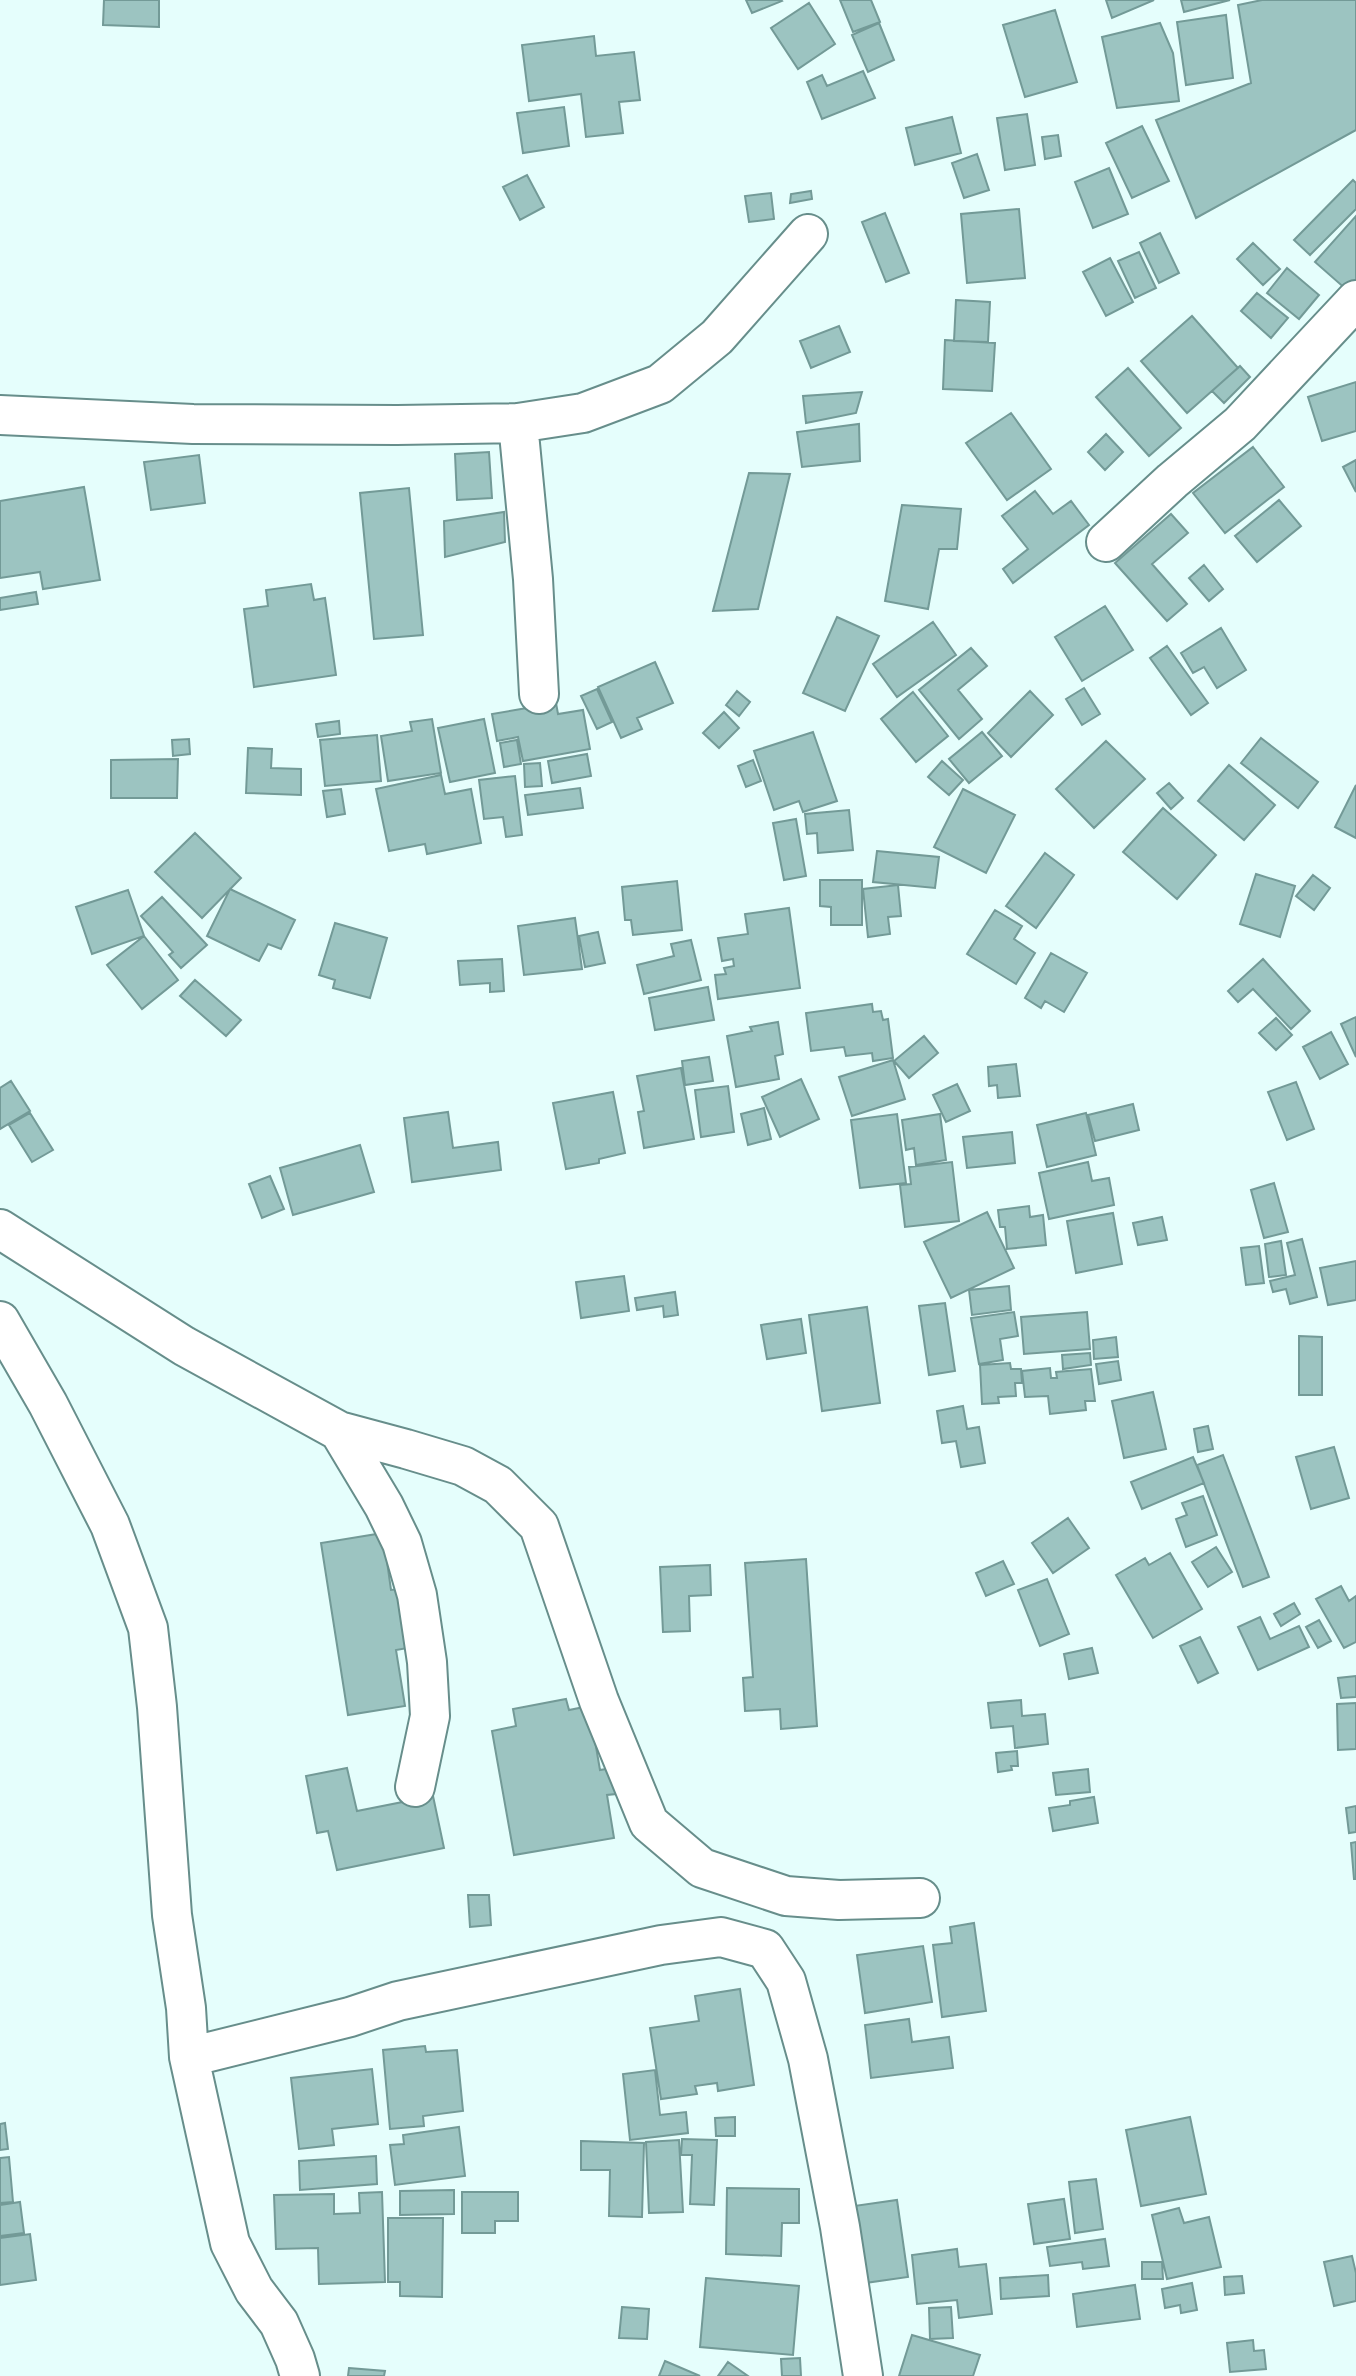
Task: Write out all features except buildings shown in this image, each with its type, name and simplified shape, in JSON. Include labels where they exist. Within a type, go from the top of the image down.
[{"type":"street","points":[[0,415],[193,424],[397,425],[518,423],[583,413],[660,384],[718,337],[808,234]]},
{"type":"street","points":[[1107,542],[1172,481],[1240,424],[1356,300]]},
{"type":"street","points":[[518,423],[532,565],[539,694]]},
{"type":"street","points":[[0,1230],[184,1346],[338,1432],[463,1466],[498,1485],[539,1526],[599,1700],[649,1824],[702,1868],[786,1895],[839,1900],[920,1898]]},
{"type":"street","points":[[0,1321],[48,1404],[110,1525],[148,1628],[157,1707],[172,1915],[186,2008],[189,2057],[230,2243],[254,2290],[279,2323],[300,2376]]},
{"type":"street","points":[[338,1432],[384,1506],[402,1543],[417,1595],[427,1662],[430,1716],[415,1787]]},
{"type":"street","points":[[189,2057],[350,2017],[398,2001],[661,1945],[721,1937],[765,1949],[786,1981],[808,2059],[840,2227],[863,2376]]}]
